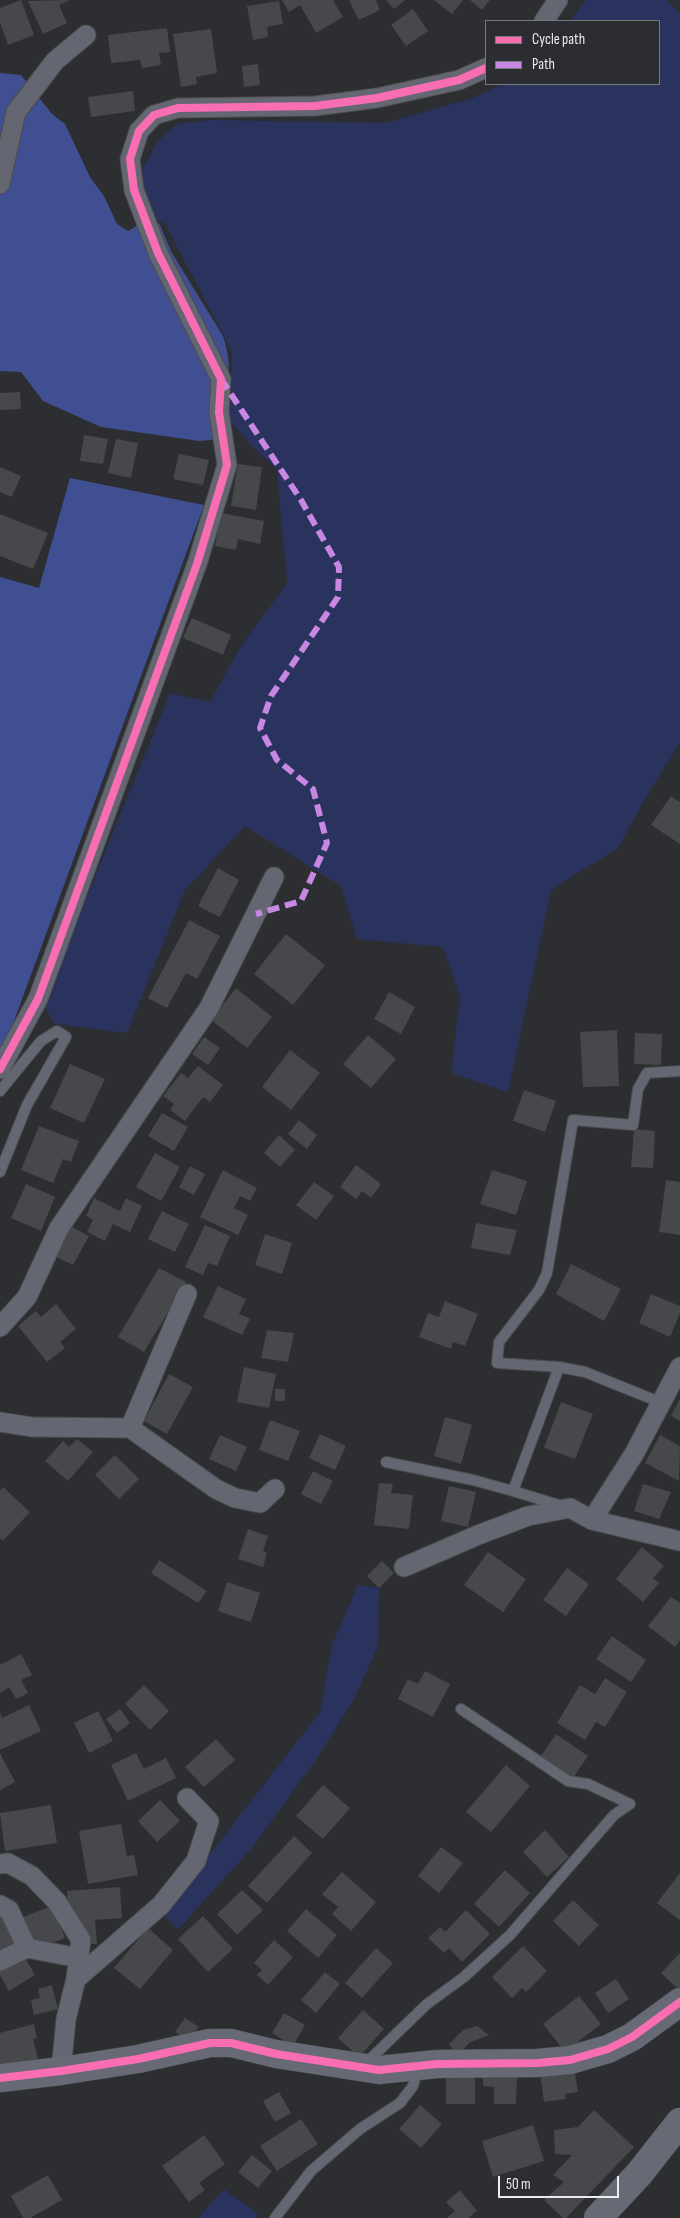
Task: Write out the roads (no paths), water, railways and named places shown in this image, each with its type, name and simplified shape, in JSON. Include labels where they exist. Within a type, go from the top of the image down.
[{"type":"street","points":[[545,20],[558,0]]},
{"type":"street","points":[[0,184],[16,112],[56,61],[86,35]]},
{"type":"street","points":[[0,1069],[38,999],[197,564],[227,465],[219,412],[221,379],[158,253],[134,190],[130,159],[138,131],[154,115],[178,108],[316,106],[377,98],[459,80],[485,68]]},
{"type":"street","points":[[0,1327],[27,1296],[59,1228],[210,1008],[274,877]]},
{"type":"street","points":[[130,1428],[187,1294]]},
{"type":"street","points":[[592,1520],[662,1402],[680,1367]]},
{"type":"street","points":[[0,1422],[32,1427],[130,1428],[216,1489],[235,1498],[260,1503],[276,1489]]},
{"type":"street","points":[[404,1567],[528,1516],[570,1508],[592,1520],[680,1540]]},
{"type":"street","points":[[76,1979],[161,1905],[196,1862],[209,1822],[187,1798]]},
{"type":"street","points":[[0,1864],[8,1863],[32,1876],[57,1902],[81,1940],[76,1979],[66,2019],[61,2071]]},
{"type":"street","points":[[0,1905],[9,1910],[26,1948]]},
{"type":"street","points":[[0,1961],[26,1948],[79,1958]]},
{"type":"street","points":[[0,2078],[138,2059],[210,2043],[231,2044],[276,2054],[379,2070],[438,2064],[538,2063],[570,2060],[608,2049],[632,2037],[680,2002]]},
{"type":"street","points":[[598,2218],[639,2174],[680,2122]]},
{"type":"lane","points":[[0,1091],[41,1041],[57,1031],[66,1037],[27,1105],[0,1172]]},
{"type":"lane","points":[[662,1402],[585,1372],[559,1367],[497,1363],[499,1342],[539,1290],[547,1273],[573,1120],[633,1125],[638,1089],[647,1073],[680,1071]]},
{"type":"lane","points":[[513,1491],[559,1367]]},
{"type":"lane","points":[[386,1462],[473,1480],[570,1508]]},
{"type":"lane","points":[[362,2068],[427,2004],[464,1977],[510,1935],[614,1815],[630,1804],[588,1784],[568,1781],[461,1709]]},
{"type":"lane","points":[[275,2218],[311,2171],[360,2129],[400,2103],[413,2086],[419,2067]]}]
